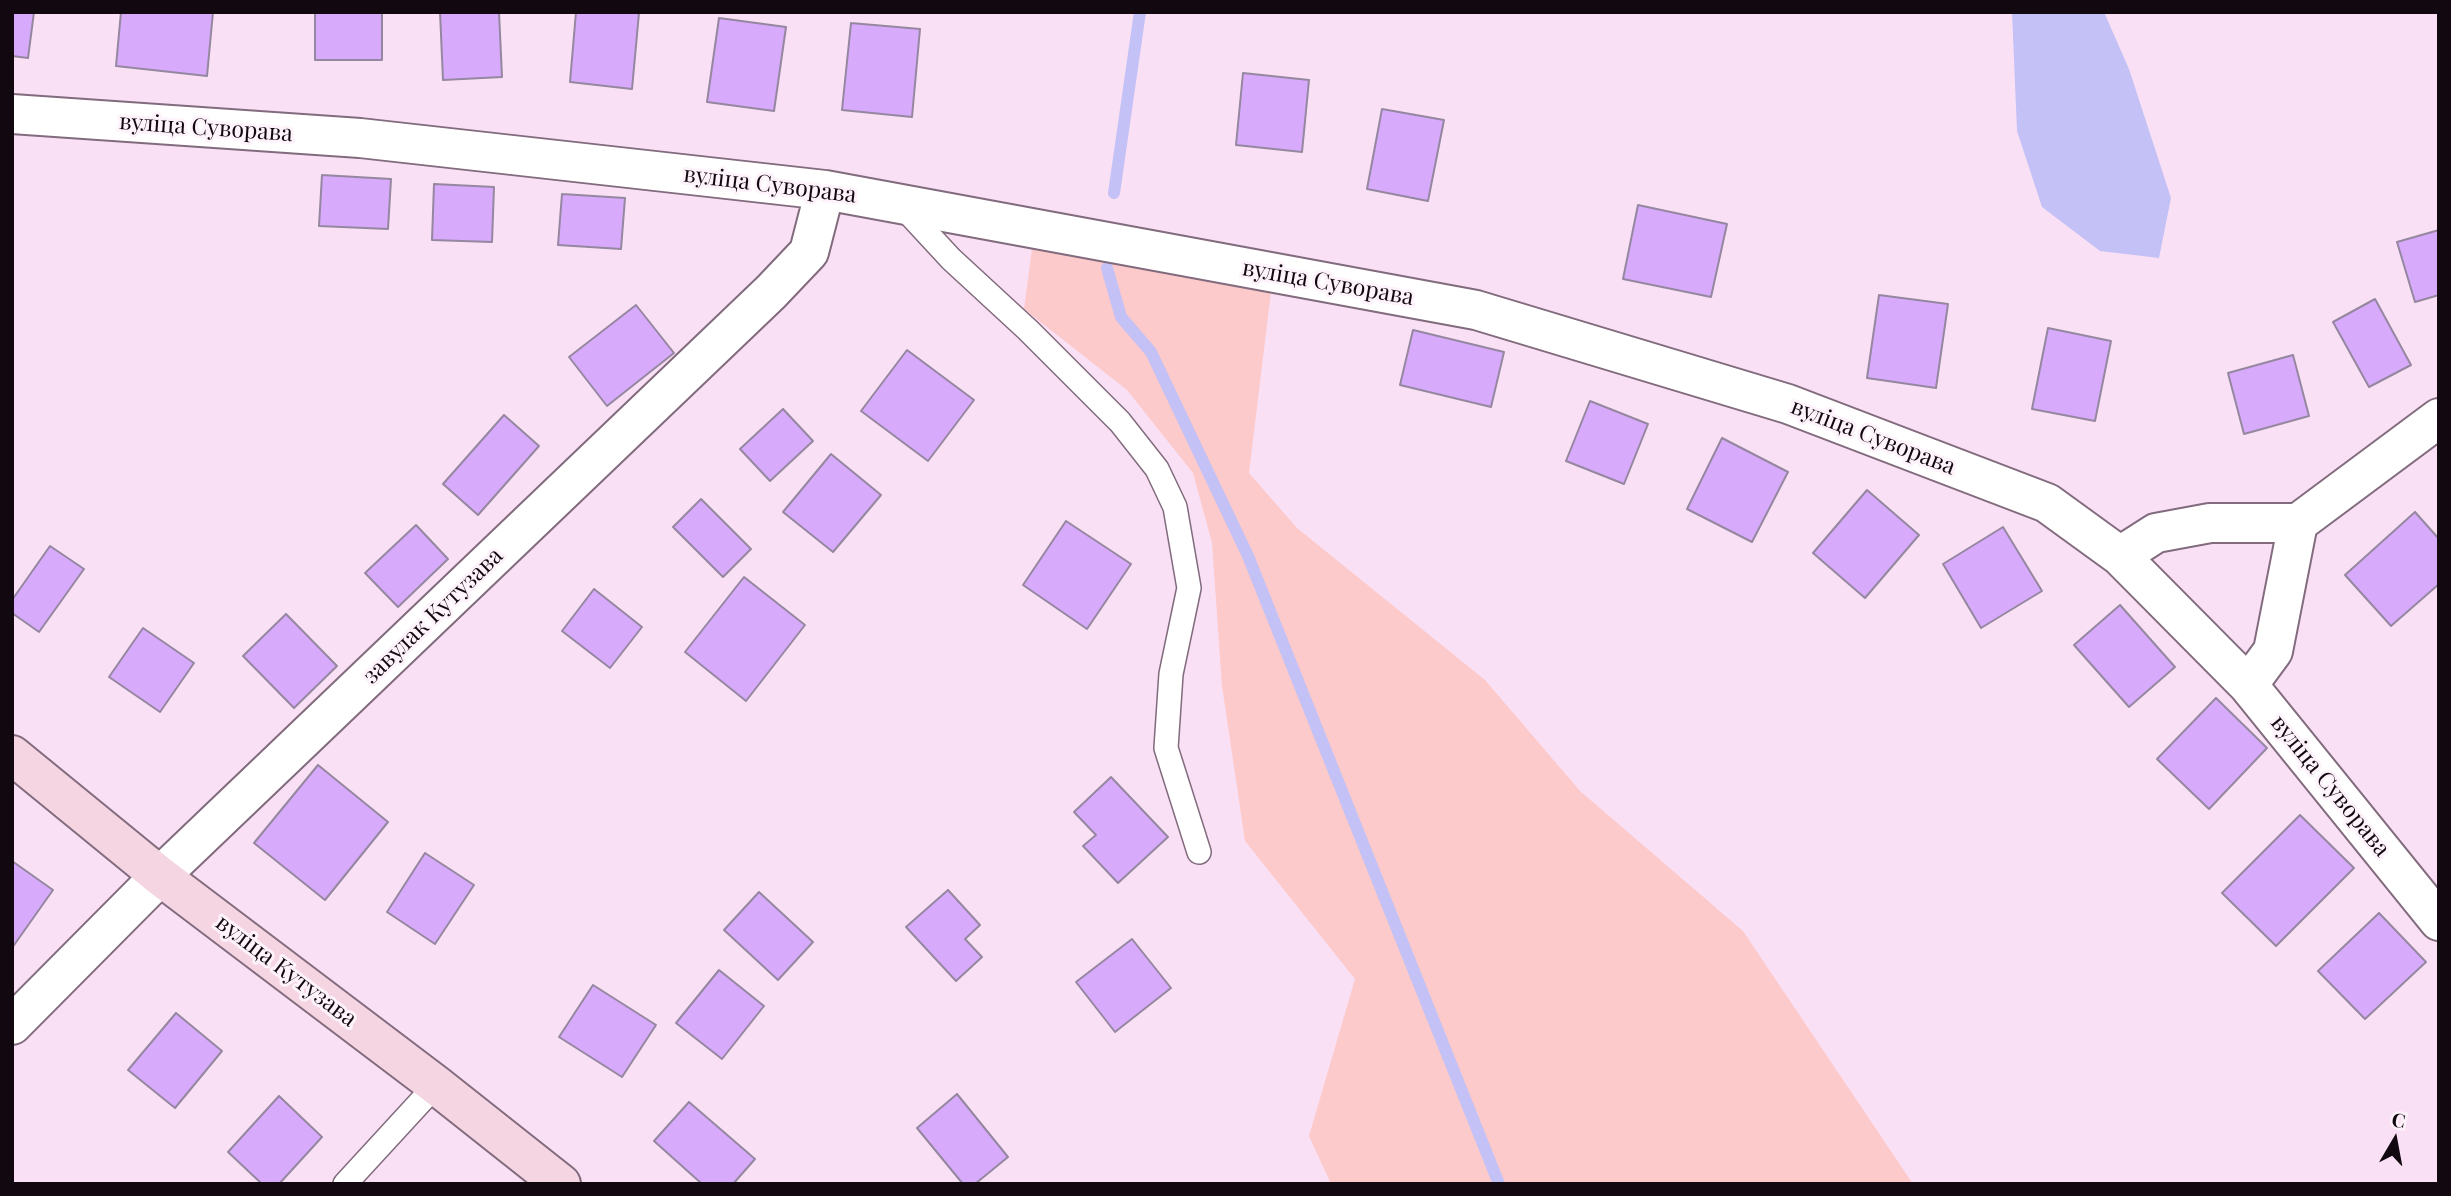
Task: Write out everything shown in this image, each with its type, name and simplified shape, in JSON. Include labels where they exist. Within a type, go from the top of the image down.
[{"type":"main road","name":"вуліца Кутузава","points":[[12,755],[160,876],[436,1085],[561,1184]]},
{"type":"street","name":"вуліца Суворава","points":[[12,114],[360,138],[825,190],[1476,310],[1788,404],[2047,503],[2120,556],[2248,685],[2439,920]]},
{"type":"street","name":"завулак Кутузава","points":[[12,1026],[160,876],[771,292],[809,252],[825,190]]},
{"type":"street","points":[[2120,556],[2156,533],[2210,523],[2298,523],[2439,418]]},
{"type":"street","points":[[2248,685],[2273,651],[2298,523]]},
{"type":"lane","points":[[900,204],[951,259],[1028,330],[1119,422],[1157,469],[1175,507],[1189,588],[1171,674],[1166,748],[1199,852]]},
{"type":"lane","points":[[345,1184],[436,1085]]},
{"type":"shaded area","points":[[1032,249],[1271,292],[1249,473],[1297,528],[1485,680],[1580,791],[1743,931],[1913,1184],[1331,1184],[1309,1136],[1355,979],[1245,841],[1222,686],[1212,543],[1193,473],[1127,390],[1024,309]]},
{"type":"water","points":[[2012,12],[2104,12],[2129,69],[2171,198],[2159,258],[2100,251],[2042,207],[2017,131]]},
{"type":"building","points":[[12,12],[34,12],[28,58],[12,56]]},
{"type":"building","points":[[121,12],[213,12],[207,76],[116,66]]},
{"type":"building","points":[[315,12],[382,12],[382,60],[315,60]]},
{"type":"building","points":[[440,12],[499,12],[502,77],[443,80]]},
{"type":"building","points":[[576,12],[639,13],[632,89],[570,82]]},
{"type":"building","points":[[719,18],[786,27],[774,111],[707,102]]},
{"type":"building","points":[[851,23],[920,29],[912,117],[842,110]]},
{"type":"building","points":[[1243,73],[1309,80],[1302,152],[1236,145]]},
{"type":"building","points":[[1382,109],[1444,120],[1428,201],[1367,189]]},
{"type":"building","points":[[322,175],[391,179],[388,229],[319,226]]},
{"type":"building","points":[[434,184],[494,187],[492,242],[432,240]]},
{"type":"building","points":[[562,194],[625,198],[621,249],[558,245]]},
{"type":"building","points":[[1638,205],[1727,224],[1711,297],[1623,279]]},
{"type":"building","points":[[2439,230],[2439,295],[2415,302],[2397,242]]},
{"type":"building","points":[[1879,295],[1948,304],[1936,388],[1867,378]]},
{"type":"building","points":[[2375,299],[2411,365],[2369,387],[2333,322]]},
{"type":"building","points":[[636,305],[674,353],[607,406],[569,357]]},
{"type":"building","points":[[2048,328],[2111,341],[2095,421],[2032,409]]},
{"type":"building","points":[[1413,330],[1504,352],[1491,407],[1400,385]]},
{"type":"building","points":[[907,350],[974,400],[928,461],[861,411]]},
{"type":"building","points":[[2293,355],[2309,416],[2244,434],[2228,373]]},
{"type":"building","points":[[1590,401],[1648,424],[1624,484],[1566,461]]},
{"type":"building","points":[[783,409],[813,441],[770,481],[740,449]]},
{"type":"building","points":[[504,415],[539,446],[478,515],[443,484]]},
{"type":"building","points":[[1722,438],[1788,472],[1752,542],[1687,509]]},
{"type":"building","points":[[831,454],[881,495],[833,552],[783,512]]},
{"type":"building","points":[[1867,490],[1919,535],[1865,598],[1813,553]]},
{"type":"building","points":[[701,499],[751,549],[723,577],[673,527]]},
{"type":"building","points":[[2415,512],[2439,539],[2439,584],[2391,626],[2345,575]]},
{"type":"building","points":[[1066,521],[1131,564],[1087,629],[1023,585]]},
{"type":"building","points":[[416,525],[448,559],[398,607],[365,573]]},
{"type":"building","points":[[2003,527],[2042,591],[1981,628],[1943,564]]},
{"type":"building","points":[[50,546],[84,569],[39,632],[12,613],[12,600]]},
{"type":"building","points":[[744,577],[805,625],[746,701],[685,652]]},
{"type":"building","points":[[594,589],[642,627],[610,668],[562,631]]},
{"type":"building","points":[[2120,605],[2175,667],[2129,707],[2074,645]]},
{"type":"building","points":[[286,614],[337,666],[294,708],[243,656]]},
{"type":"building","points":[[143,628],[194,663],[160,712],[109,677]]},
{"type":"building","points":[[2216,698],[2267,748],[2209,809],[2157,759]]},
{"type":"building","points":[[318,765],[388,822],[325,900],[254,843]]},
{"type":"building","points":[[1111,777],[1168,837],[1118,883],[1083,846],[1096,835],[1074,812]]},
{"type":"building","points":[[2300,815],[2354,868],[2276,946],[2222,893]]},
{"type":"building","points":[[425,853],[474,885],[435,944],[387,912]]},
{"type":"building","points":[[12,861],[53,890],[12,948]]},
{"type":"building","points":[[948,890],[980,925],[965,939],[982,957],[956,981],[906,927]]},
{"type":"building","points":[[759,892],[813,942],[778,980],[724,930]]},
{"type":"building","points":[[2379,913],[2426,962],[2365,1019],[2318,971]]},
{"type":"building","points":[[1132,939],[1171,988],[1115,1032],[1076,982]]},
{"type":"building","points":[[719,970],[764,1006],[722,1059],[676,1023]]},
{"type":"building","points":[[593,985],[656,1025],[622,1077],[559,1037]]},
{"type":"building","points":[[176,1013],[222,1051],[175,1108],[128,1070]]},
{"type":"building","points":[[957,1094],[1008,1157],[975,1184],[963,1184],[917,1128]]},
{"type":"building","points":[[279,1096],[322,1137],[279,1184],[262,1184],[228,1152]]},
{"type":"building","points":[[689,1102],[755,1159],[733,1184],[702,1184],[654,1141]]},
{"type":"waterway","points":[[1114,193],[1140,12]]},
{"type":"waterway","points":[[1107,268],[1121,317],[1151,352],[1248,556],[1499,1184]]}]
